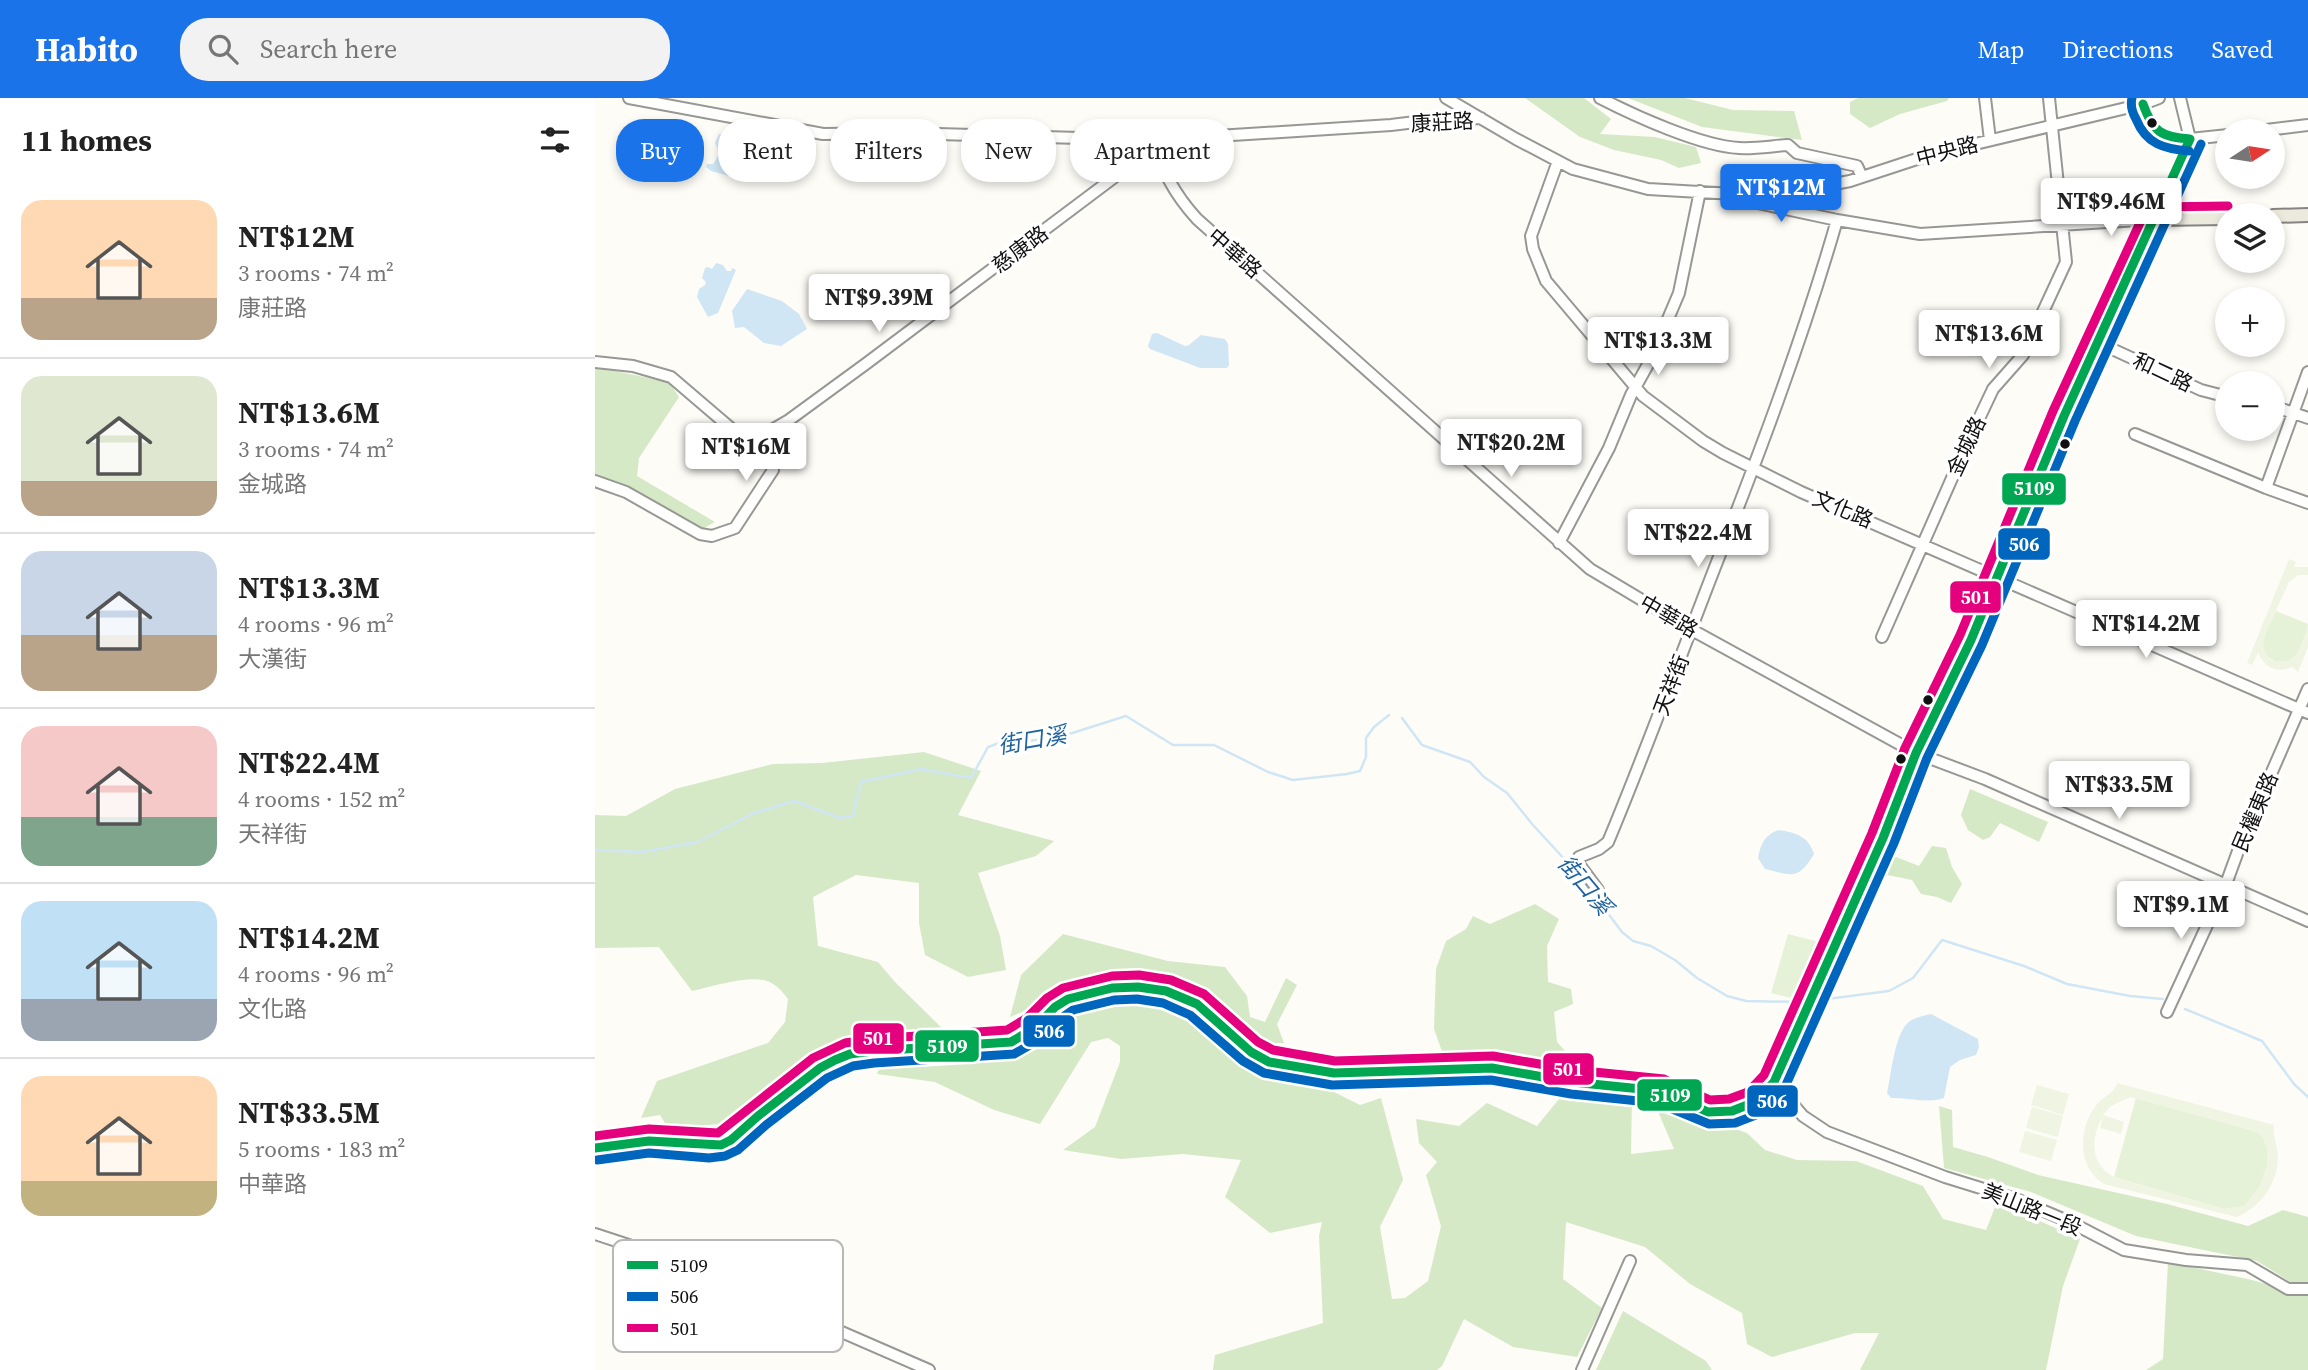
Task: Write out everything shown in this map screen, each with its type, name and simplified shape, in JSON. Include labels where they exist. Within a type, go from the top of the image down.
[{"type":"main road","points":[[2285,216],[2308,215]]},
{"type":"main road","points":[[595,1147],[649,1141],[710,1146],[721,1144],[731,1140],[820,1068],[850,1054],[1011,1042],[1035,1028],[1055,1007],[1068,999],[1112,989],[1138,987],[1166,991],[1197,1004],[1251,1052],[1269,1062],[1335,1073],[1492,1068],[1572,1082],[1661,1091],[1709,1112],[1732,1111],[1755,1102],[1775,1082],[1874,859],[1916,753],[1997,578],[2064,416],[2155,219],[2215,218]]},
{"type":"street","name":"康莊路","points":[[629,98],[823,134],[902,133],[1070,138]]},
{"type":"street","points":[[1446,98],[1481,118]]},
{"type":"street","points":[[1600,98],[1623,110],[1699,139],[1738,148],[1788,145],[1797,153],[1857,166],[1862,177]]},
{"type":"street","points":[[1985,98],[1990,141]]},
{"type":"street","name":"金城路","points":[[1882,637],[1993,389],[2023,355],[2066,262],[2049,98]]},
{"type":"street","name":"中央路","points":[[1734,194],[1761,186],[1829,185],[1929,155],[2159,98]]},
{"type":"street","points":[[2155,219],[2190,139],[2180,98]]},
{"type":"street","name":"康莊路","points":[[1234,136],[1481,118],[1573,169],[1649,188],[1734,194],[1753,202],[1920,234],[2155,219]]},
{"type":"street","points":[[2285,128],[2308,125]]},
{"type":"street","points":[[2190,139],[2215,136]]},
{"type":"street","name":"文化路","points":[[1558,161],[1531,236],[1532,249],[1546,281],[1643,396],[1703,440],[1754,470],[2304,711]]},
{"type":"street","name":"慈康路","points":[[758,438],[834,387],[1109,182]]},
{"type":"street","name":"中華路","points":[[1171,182],[1180,200],[1197,219],[1590,569],[1692,630],[1916,753],[1985,779],[2308,921]]},
{"type":"street","points":[[1559,543],[1609,449],[1679,293],[1700,191]]},
{"type":"street","name":"天祥街","points":[[1598,890],[1578,863],[1579,857],[1608,842],[1640,765],[1754,470],[1814,299],[1837,220]]},
{"type":"street","name":"和二路","points":[[2099,343],[2201,390],[2215,394]]},
{"type":"street","points":[[595,362],[633,366],[671,377],[733,430],[747,438],[758,438],[773,470],[736,528],[712,536],[700,534],[626,492],[595,481]]},
{"type":"street","points":[[2266,488],[2308,372]]},
{"type":"street","points":[[2285,410],[2308,418]]},
{"type":"street","points":[[2136,434],[2308,503]]},
{"type":"street","name":"民權東路","points":[[2167,1012],[2226,884],[2241,843],[2304,711],[2308,689]]},
{"type":"street","name":"美山路一段","points":[[1775,1082],[1803,1116],[1826,1132],[1945,1177],[2016,1199],[2070,1222],[2124,1250],[2186,1260],[2247,1265],[2287,1289],[2308,1289]]},
{"type":"street","points":[[595,1234],[613,1240]]},
{"type":"street","points":[[1583,1370],[1630,1261]]},
{"type":"street","points":[[843,1332],[929,1370]]},
{"type":"green space","points":[[1525,98],[1584,98],[1611,119],[1600,134],[1655,137],[1696,147],[1701,163],[1679,168],[1661,160],[1614,150],[1580,137]]},
{"type":"green space","points":[[1628,98],[1685,98],[1733,110],[1794,111],[1802,140],[1702,127]]},
{"type":"green space","points":[[1858,98],[1949,98],[1947,101],[1900,114],[1870,128],[1850,114],[1850,102]]},
{"type":"green space","points":[[595,367],[669,382],[679,397],[639,458],[637,476],[715,522],[691,535],[595,475]]},
{"type":"green space","points":[[2289,559],[2296,562],[2294,567],[2308,567],[2308,575],[2298,575],[2289,582],[2263,643],[2266,654],[2272,661],[2288,661],[2297,654],[2308,628],[2308,647],[2298,672],[2292,667],[2281,670],[2272,668],[2258,653],[2252,665],[2247,663]]},
{"type":"green space","points":[[2276,611],[2308,624],[2299,652],[2288,662],[2272,660],[2263,647],[2265,633]]},
{"type":"green space","points":[[924,752],[981,771],[958,815],[1054,841],[1036,856],[978,873],[1000,936],[1006,970],[968,977],[925,955],[919,923],[919,883],[856,875],[813,897],[818,946],[878,962],[945,1031],[872,1034],[791,1070],[720,1124],[668,1128],[660,1115],[641,1118],[657,1081],[768,1043],[785,1022],[788,999],[773,984],[750,979],[692,991],[659,947],[595,948],[595,815],[626,816],[675,789],[773,764],[822,763]]},
{"type":"green space","points":[[1970,789],[2048,822],[2039,842],[2000,823],[1990,837],[1983,840],[1968,830],[1961,815]]},
{"type":"green space","points":[[1932,846],[1946,848],[1952,867],[1962,884],[1951,903],[1921,894],[1912,880],[1882,874],[1891,855],[1919,866]]},
{"type":"green space","points":[[1535,904],[1559,919],[1547,946],[1548,982],[1571,989],[1573,1004],[1554,1012],[1557,1042],[1575,1062],[1564,1071],[1495,1061],[1445,1060],[1434,1029],[1436,969],[1446,941],[1466,929],[1473,916],[1490,924]]},
{"type":"green space","points":[[1063,934],[1168,961],[1225,967],[1247,996],[1250,1017],[1265,1022],[1286,978],[1297,985],[1277,1024],[1284,1043],[1253,1043],[1233,1017],[1167,982],[1110,976],[1010,1017],[1021,975]]},
{"type":"green space","points":[[1788,934],[1823,943],[1798,1000],[1771,993]]},
{"type":"green space","points":[[1116,997],[1168,1002],[1212,1030],[1264,1075],[1328,1089],[1360,1105],[1381,1098],[1403,1180],[1380,1227],[1392,1299],[1405,1298],[1428,1281],[1441,1226],[1426,1175],[1437,1162],[1419,1143],[1416,1119],[1459,1126],[1487,1103],[1537,1126],[1568,1088],[1632,1096],[1631,1154],[1674,1149],[1653,1100],[1747,1133],[1765,1150],[1797,1160],[1856,1161],[1923,1186],[1943,1219],[1986,1230],[1997,1202],[2080,1239],[2063,1286],[2046,1370],[1860,1370],[1879,1333],[1855,1333],[1772,1357],[1747,1344],[1742,1313],[1690,1284],[1645,1247],[1566,1222],[1563,1279],[1602,1308],[1577,1357],[1513,1347],[1464,1319],[1442,1366],[1437,1370],[1213,1370],[1215,1355],[1323,1323],[1319,1236],[1322,1222],[1270,1233],[1225,1197],[1241,1160],[1183,1154],[1121,1159],[1063,1150],[1095,1127],[1120,1062],[1120,1046],[1108,1038],[1091,1042],[1040,1124],[994,1110],[935,1082],[877,1074],[879,1069],[991,1059],[1037,1048],[1079,1010]]},
{"type":"green space","points":[[2117,1083],[2274,1125],[2277,1167],[2266,1193],[2253,1207],[2237,1217],[2104,1184],[2088,1167],[2083,1146],[2084,1134],[2091,1112]],"holes":[[[2130,1097],[2258,1132],[2267,1148],[2267,1167],[2259,1187],[2244,1206],[2224,1209],[2114,1177],[2106,1172],[2096,1158],[2096,1133],[2103,1116],[2100,1128],[2121,1134],[2124,1122],[2103,1115],[2111,1106]]]},
{"type":"green space","points":[[2037,1085],[2069,1094],[2063,1115],[2031,1105]]},
{"type":"green space","points":[[2136,1098],[2258,1132],[2267,1148],[2267,1167],[2259,1188],[2245,1206],[2224,1209],[2114,1177]]},
{"type":"green space","points":[[1939,1106],[1952,1110],[1953,1147],[2038,1175],[2167,1204],[2248,1226],[2283,1210],[2308,1217],[2308,1282],[2292,1283],[2257,1261],[2136,1236],[2031,1192],[1944,1168]]},
{"type":"green space","points":[[2032,1107],[2063,1116],[2058,1137],[2026,1128]]},
{"type":"green space","points":[[2025,1131],[2057,1140],[2051,1161],[2019,1152]]},
{"type":"green space","points":[[2168,1262],[2252,1280],[2308,1296],[2308,1370],[2146,1370],[2163,1359]]},
{"type":"green space","points":[[1623,1311],[1706,1361],[1712,1370],[1596,1370]]},
{"type":"water","points":[[718,156],[718,173],[706,167],[707,164],[713,164]]},
{"type":"water","points":[[716,263],[723,265],[727,271],[732,268],[736,270],[718,313],[708,317],[697,297],[699,289],[706,282],[702,278],[705,268],[712,269]]},
{"type":"water","points":[[747,289],[782,301],[799,314],[807,329],[781,346],[764,343],[744,327],[735,328],[732,311]]},
{"type":"water","points":[[1157,333],[1185,346],[1201,335],[1225,339],[1228,344],[1229,365],[1227,368],[1200,368],[1150,349],[1148,346],[1152,334]]},
{"type":"water","points":[[1778,830],[1800,836],[1812,848],[1814,854],[1799,872],[1789,874],[1765,869],[1758,858],[1764,841]]},
{"type":"water","points":[[1931,1014],[1978,1039],[1976,1055],[1960,1060],[1950,1067],[1944,1098],[1891,1098],[1887,1093],[1901,1032],[1910,1021]]},
{"type":"waterway","name":"街口溪","points":[[595,850],[641,852],[698,842],[752,814],[794,801],[840,818],[853,816],[861,782],[921,769],[971,778],[988,747],[1008,740],[1030,741],[1066,735],[1126,716],[1173,745],[1214,745],[1268,772],[1293,780],[1347,774],[1360,771],[1366,757],[1366,738],[1374,727],[1389,715]]},
{"type":"waterway","name":"街口溪","points":[[1402,718],[1422,745],[1470,762],[1484,777],[1507,793],[1579,875],[1622,932],[1633,941],[1651,946],[1675,960],[1697,978],[1727,996],[1746,1001],[1798,1002]]},
{"type":"waterway","name":"街口溪","points":[[1827,999],[1889,991],[1913,978],[1942,940],[2024,966],[2067,984],[2130,996],[2163,999]]},
{"type":"waterway","name":"街口溪","points":[[2185,1009],[2262,1041],[2294,1084],[2308,1097]]},
{"type":"transit line","name":"506","points":[[2132,98],[2133,114],[2151,140],[2164,147],[2189,151]]},
{"type":"transit line","name":"5109","points":[[2143,104],[2150,121],[2159,131],[2172,137],[2190,139]]},
{"type":"transit line","name":"5109","points":[[595,1148],[649,1141],[721,1145],[731,1140],[820,1068],[835,1060],[850,1054],[873,1051],[1011,1042],[1035,1028],[1055,1007],[1068,999],[1112,988],[1138,987],[1166,991],[1197,1004],[1251,1052],[1269,1062],[1334,1073],[1492,1068],[1572,1082],[1661,1091],[1708,1112],[1732,1111],[1755,1102],[1774,1082],[1883,838],[1916,753],[1971,640],[2064,416],[2190,139]]},
{"type":"transit line","name":"506","points":[[597,1160],[649,1153],[709,1158],[725,1156],[738,1150],[827,1078],[853,1066],[1014,1054],[1042,1038],[1073,1010],[1114,1000],[1137,999],[1163,1003],[1190,1015],[1243,1061],[1264,1073],[1332,1085],[1491,1080],[1571,1094],[1658,1103],[1709,1124],[1735,1123],[1761,1113],[1785,1087],[1894,843],[1927,758],[1982,645],[2075,421],[2201,144]]},
{"type":"transit line","name":"501","points":[[2155,207],[2215,206]]},
{"type":"transit line","name":"501","points":[[595,1136],[649,1129],[718,1133],[813,1058],[845,1043],[1007,1030],[1027,1018],[1047,998],[1063,988],[1112,976],[1139,975],[1171,980],[1204,994],[1258,1042],[1273,1050],[1335,1061],[1493,1056],[1574,1070],[1664,1079],[1710,1100],[1729,1099],[1748,1092],[1764,1075],[1872,833],[1905,748],[1960,635],[2053,411],[2144,214]]}]
